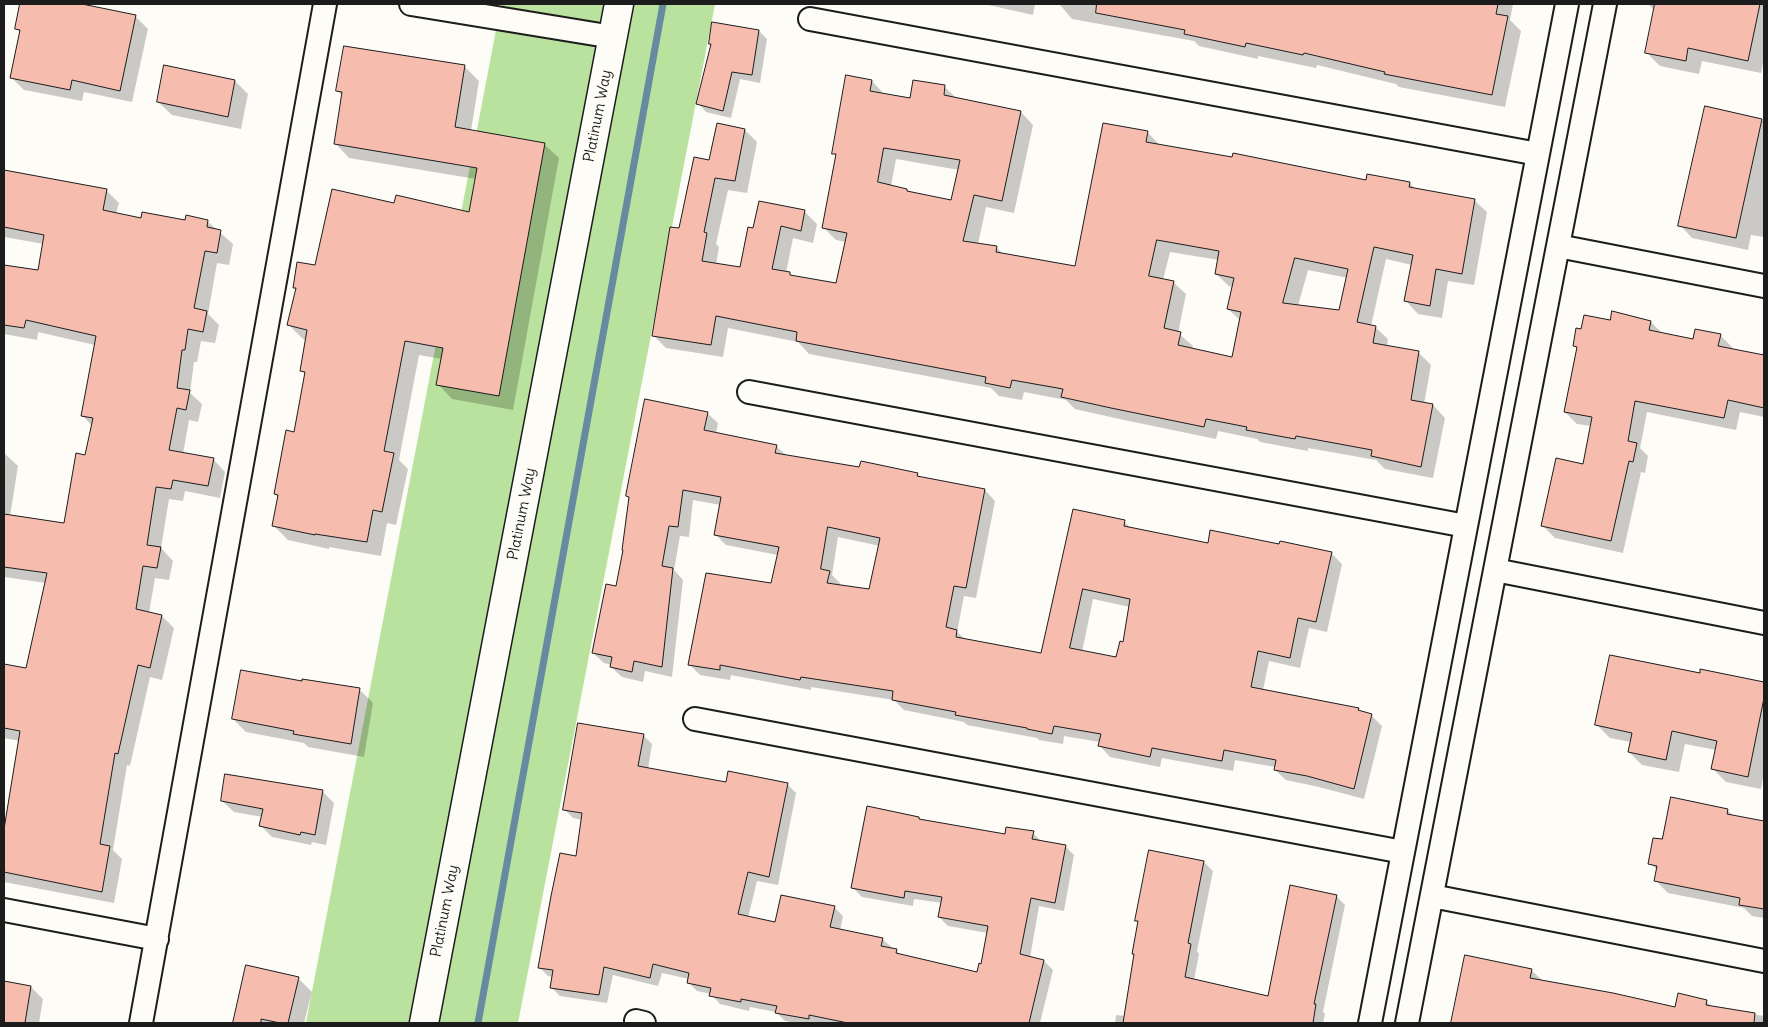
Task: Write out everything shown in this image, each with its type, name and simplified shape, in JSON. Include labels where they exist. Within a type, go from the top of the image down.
[{"type":"street","points":[[141,1023],[325,4]]},
{"type":"street","points":[[411,4],[613,37]]},
{"type":"street","name":"Platinum Way","points":[[424,1023],[619,4]]},
{"type":"street","points":[[1370,1023],[1567,4]]},
{"type":"street","points":[[1407,1023],[1605,4]]},
{"type":"street","points":[[810,19],[1538,154]]},
{"type":"street","points":[[1558,246],[1764,286]]},
{"type":"street","points":[[749,392],[1466,526]]},
{"type":"street","points":[[1495,570],[1764,623]]},
{"type":"street","points":[[695,719],[1403,852]]},
{"type":"street","points":[[1432,896],[1764,961]]},
{"type":"street","points":[[4,910],[157,939]]},
{"type":"green space","points":[[501,4],[715,4],[518,1023],[306,1023]]},
{"type":"building","points":[[20,4],[82,4],[136,15],[120,91],[72,80],[70,90],[10,78],[20,30],[15,29]]},
{"type":"building","points":[[1097,4],[1498,4],[1496,14],[1508,16],[1492,95],[1384,74],[1385,72],[1304,53],[1303,55],[1246,43],[1245,47],[1184,34],[1185,30],[1096,13]]},
{"type":"building","points":[[1655,4],[1760,4],[1748,61],[1688,48],[1686,61],[1645,53]]},
{"type":"building","points":[[712,22],[759,30],[752,75],[732,72],[723,111],[696,104],[711,44],[709,44]]},
{"type":"building","points":[[344,46],[465,65],[455,127],[545,143],[499,396],[436,385],[443,348],[405,341],[384,451],[394,453],[382,512],[373,510],[367,542],[315,535],[272,526],[278,495],[274,494],[286,430],[294,432],[305,372],[300,371],[307,330],[287,325],[296,288],[293,288],[297,262],[315,265],[332,189],[394,203],[396,195],[469,212],[477,168],[334,144],[342,92],[336,91]]},
{"type":"building","points":[[164,65],[235,80],[228,117],[157,102]]},
{"type":"building","points":[[846,75],[872,80],[870,91],[910,98],[913,80],[945,85],[944,95],[1021,111],[1002,201],[974,195],[963,241],[997,246],[996,252],[1075,266],[1103,123],[1148,131],[1146,142],[1232,157],[1233,153],[1366,180],[1367,174],[1410,182],[1409,187],[1475,199],[1462,274],[1436,269],[1430,306],[1404,301],[1413,255],[1374,247],[1357,322],[1376,326],[1373,343],[1419,351],[1411,400],[1433,404],[1421,467],[1371,456],[1372,450],[1296,436],[1295,439],[1246,430],[1247,427],[1206,419],[1204,427],[1111,408],[1061,397],[1063,389],[1012,380],[1010,388],[985,383],[986,377],[796,341],[797,332],[716,316],[711,345],[652,336],[670,227],[679,228],[694,157],[709,160],[717,123],[745,129],[735,181],[715,178],[704,232],[707,233],[702,261],[740,267],[748,227],[753,228],[759,201],[805,210],[801,231],[781,226],[772,269],[790,272],[790,275],[836,283],[847,233],[822,228],[836,154],[832,154]],"holes":[[[884,148],[960,160],[951,200],[907,191],[907,189],[878,182]],[[1157,240],[1219,251],[1215,274],[1234,278],[1227,309],[1241,312],[1232,357],[1178,345],[1181,332],[1164,328],[1174,281],[1149,276]],[[1295,258],[1348,269],[1339,310],[1283,303]]]},
{"type":"building","points":[[1705,106],[1762,119],[1736,238],[1678,226]]},
{"type":"building","points":[[4,170],[107,189],[103,210],[141,218],[142,212],[185,220],[186,215],[208,220],[207,227],[221,230],[217,253],[205,251],[194,308],[207,311],[203,332],[188,329],[185,350],[182,350],[177,388],[190,390],[186,410],[177,408],[169,450],[214,458],[208,486],[173,480],[171,489],[156,487],[147,545],[161,547],[157,568],[143,566],[136,609],[162,615],[150,668],[138,665],[118,754],[115,753],[100,844],[110,846],[102,892],[4,872],[4,829],[20,731],[4,728],[4,664],[26,668],[47,573],[4,567],[4,514],[64,523],[76,453],[85,455],[93,418],[81,416],[96,336],[26,320],[24,328],[4,325],[4,265],[38,270],[44,235],[4,227]]},
{"type":"building","points":[[1612,311],[1651,321],[1649,330],[1693,339],[1695,329],[1721,334],[1718,346],[1764,355],[1764,408],[1728,400],[1724,418],[1635,401],[1628,441],[1637,443],[1633,462],[1629,461],[1611,541],[1541,526],[1556,458],[1583,464],[1592,417],[1564,412],[1577,347],[1573,346],[1576,328],[1581,329],[1584,315],[1610,320]]},
{"type":"building","points":[[645,399],[708,412],[704,430],[777,445],[775,453],[859,467],[861,461],[918,473],[917,476],[985,489],[966,588],[954,586],[946,627],[957,630],[956,637],[1041,653],[1073,509],[1125,520],[1124,526],[1208,543],[1210,530],[1279,544],[1280,541],[1332,552],[1316,622],[1298,618],[1290,658],[1258,651],[1251,687],[1359,708],[1358,710],[1372,714],[1354,789],[1307,776],[1274,770],[1276,760],[1224,750],[1222,761],[1152,748],[1150,757],[1098,746],[1101,734],[1054,726],[1052,734],[955,715],[956,712],[892,700],[893,691],[801,677],[800,680],[720,665],[720,670],[688,665],[706,573],[771,583],[779,547],[714,535],[721,497],[683,490],[678,527],[669,526],[662,566],[673,568],[662,667],[634,661],[632,672],[610,667],[612,657],[592,653],[606,584],[616,586],[623,550],[629,497],[626,496]],"holes":[[[828,527],[880,538],[869,589],[827,583],[830,571],[821,569]],[[1083,589],[1130,599],[1123,642],[1120,641],[1116,657],[1070,648]]]},
{"type":"building","points":[[1610,655],[1700,673],[1700,669],[1764,682],[1764,698],[1748,777],[1711,769],[1717,741],[1672,731],[1666,760],[1628,752],[1632,733],[1595,725]]},
{"type":"building","points":[[241,670],[302,681],[302,679],[360,688],[351,744],[293,734],[294,731],[232,719]]},
{"type":"building","points":[[578,723],[644,734],[638,766],[726,782],[728,771],[788,783],[769,877],[748,872],[738,914],[775,922],[781,895],[835,906],[830,927],[883,938],[881,946],[897,949],[896,953],[977,972],[979,963],[981,964],[988,926],[938,917],[942,897],[905,891],[904,898],[851,888],[867,806],[919,817],[919,819],[1005,834],[1006,827],[1034,831],[1032,839],[1066,845],[1055,903],[1031,898],[1020,954],[1044,960],[1029,1023],[848,1023],[809,1015],[809,1019],[775,1013],[777,1006],[741,999],[741,1002],[709,996],[711,988],[687,983],[689,973],[653,964],[650,978],[604,967],[599,995],[550,988],[553,970],[538,968],[560,853],[576,856],[582,813],[563,810]]},
{"type":"building","points":[[225,774],[323,790],[315,835],[301,832],[300,835],[259,826],[263,809],[221,801]]},
{"type":"building","points":[[1671,797],[1728,809],[1727,814],[1764,821],[1764,909],[1739,905],[1740,898],[1654,881],[1657,866],[1648,864],[1653,838],[1662,839]]},
{"type":"building","points":[[1149,850],[1204,861],[1188,943],[1191,944],[1185,977],[1268,996],[1290,885],[1337,895],[1314,1004],[1316,1004],[1313,1023],[1123,1023],[1138,921],[1135,921]]},
{"type":"building","points":[[1465,955],[1532,969],[1530,978],[1613,993],[1675,1007],[1678,993],[1707,1000],[1706,1005],[1755,1013],[1754,1023],[1451,1023]]},
{"type":"building","points":[[246,965],[299,977],[288,1023],[261,1019],[261,1023],[233,1023]]},
{"type":"building","points":[[4,981],[31,986],[25,1023],[4,1023]]},
{"type":"waterway","points":[[478,1023],[663,4]]}]
